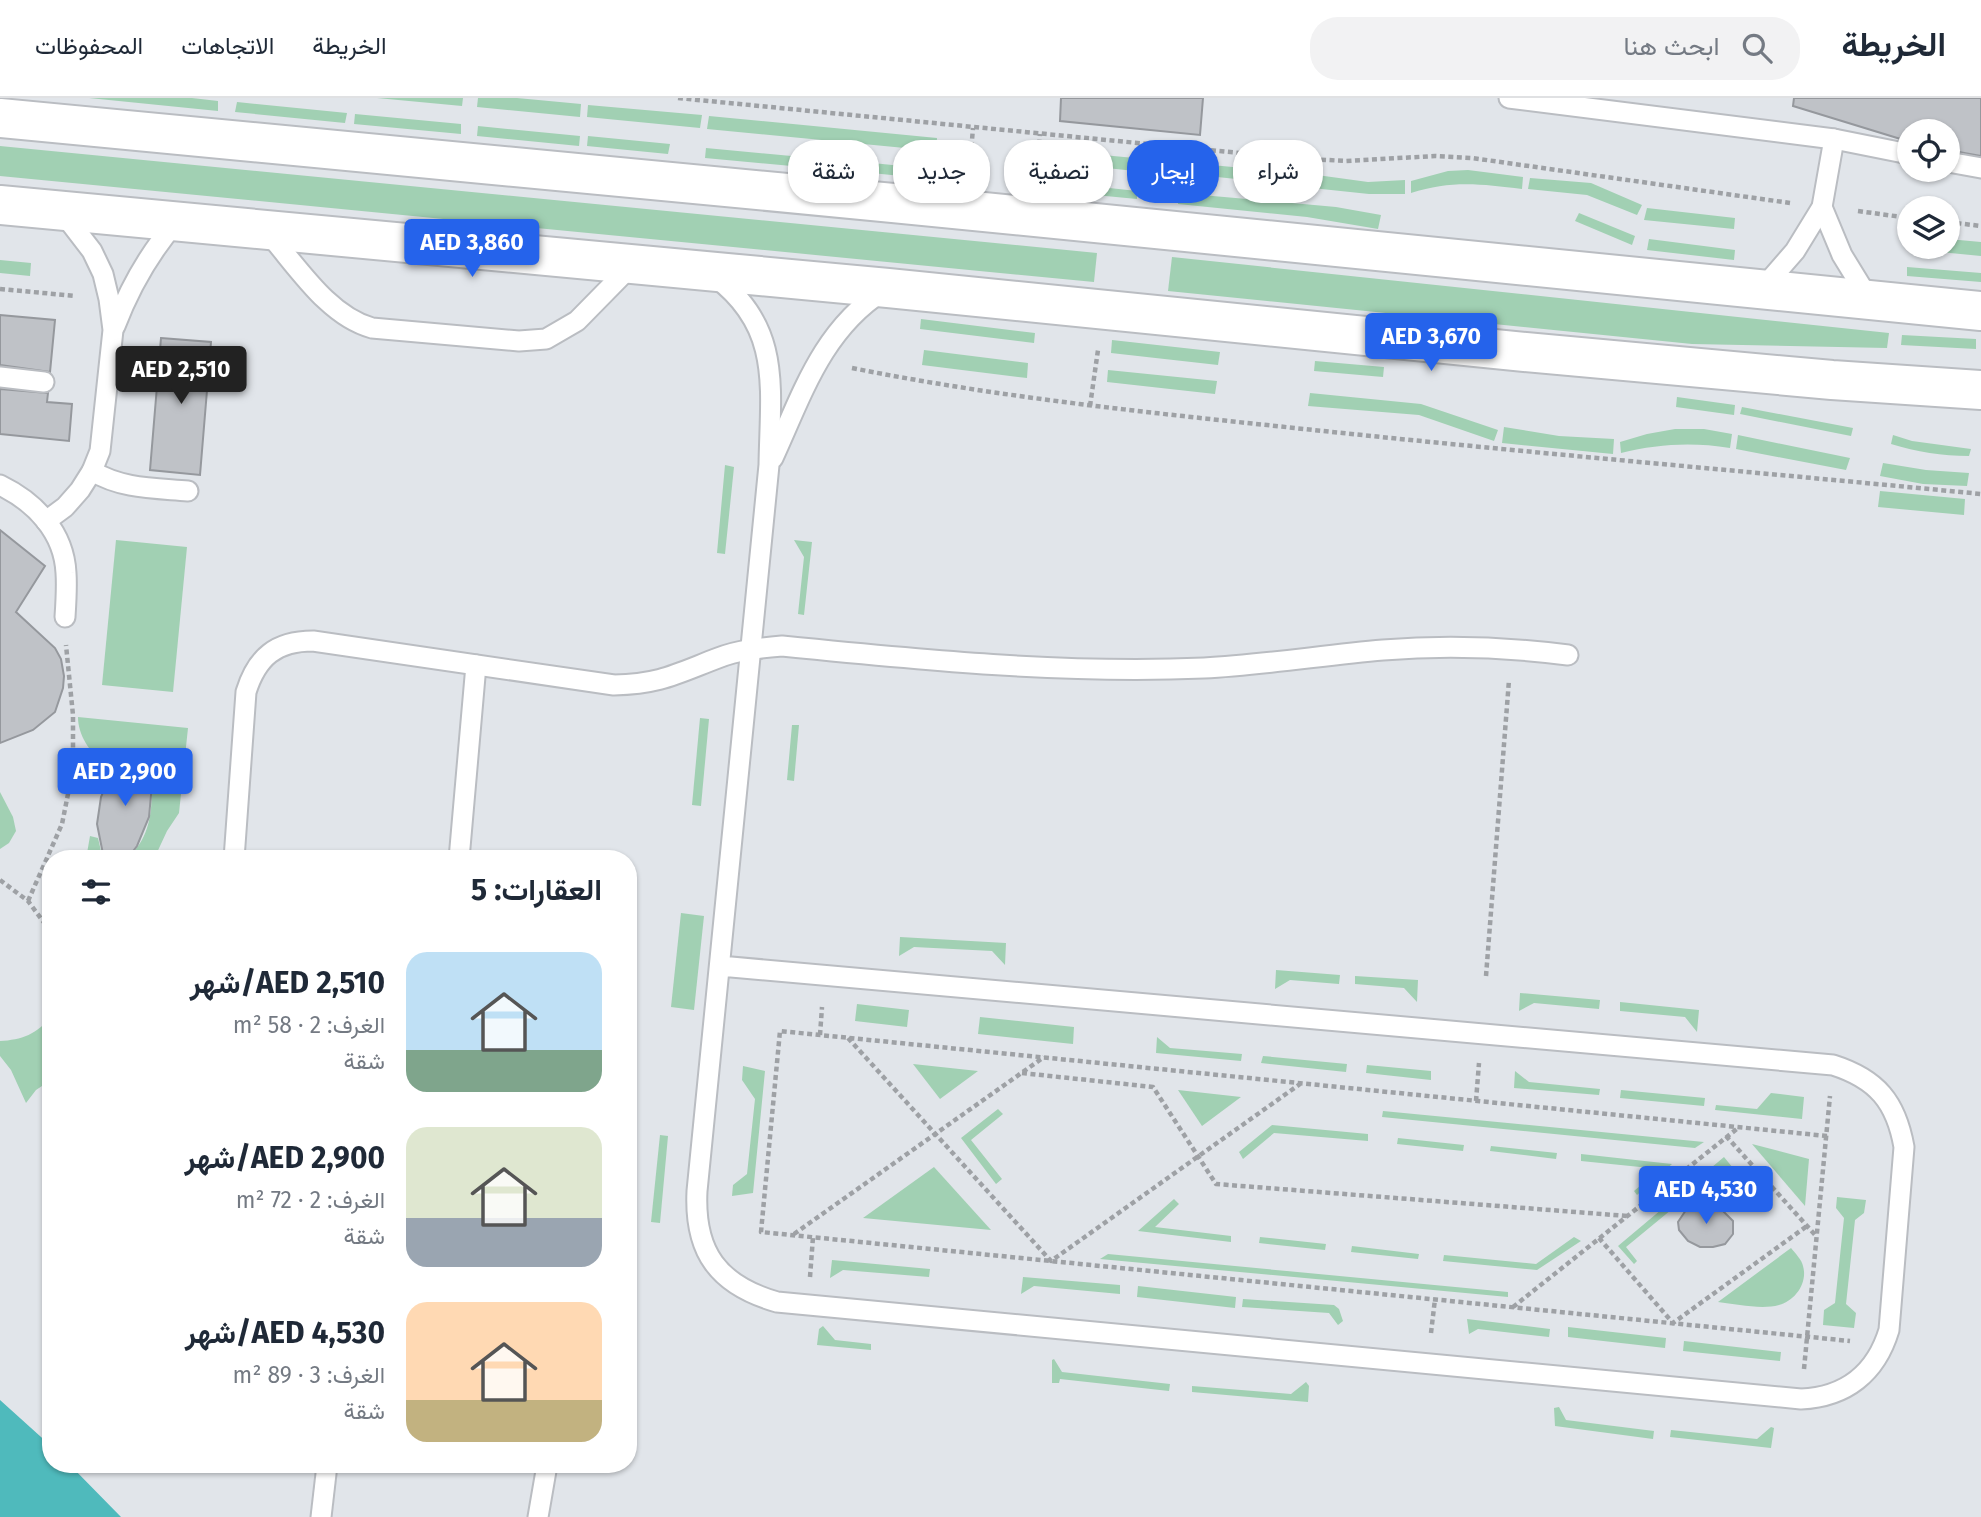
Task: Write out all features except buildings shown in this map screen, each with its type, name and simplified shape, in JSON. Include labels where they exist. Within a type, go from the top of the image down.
[{"type":"street","points":[[10,112],[1981,311]]},
{"type":"street","points":[[0,205],[888,288],[1552,355],[1832,380],[1981,390]]},
{"type":"lane","points":[[1509,98],[1834,139],[1897,152]]},
{"type":"lane","points":[[1762,289],[1795,251],[1822,207],[1834,139]]},
{"type":"lane","points":[[1960,165],[1981,169]]},
{"type":"lane","points":[[1822,207],[1842,256],[1870,300]]},
{"type":"lane","points":[[47,521],[65,508],[80,491],[100,450],[113,330],[110,299],[103,274],[92,251],[62,211]]},
{"type":"lane","points":[[113,330],[135,279],[161,239],[177,221]]},
{"type":"lane","points":[[265,229],[335,309],[359,324],[372,328],[519,341],[546,339],[577,321],[632,265]]},
{"type":"lane","points":[[708,272],[740,299],[762,334],[770,371],[769,465],[753,648],[720,966],[696,1216],[701,1241],[713,1264],[731,1282],[752,1295],[777,1303],[1801,1399],[1819,1398],[1852,1385],[1866,1374],[1885,1344],[1889,1330],[1904,1147],[1893,1110],[1882,1094],[1868,1081],[1833,1065],[720,966]]},
{"type":"lane","points":[[769,465],[831,339],[847,319],[867,301],[888,288]]},
{"type":"lane","points":[[0,377],[44,382]]},
{"type":"lane","points":[[92,471],[126,486],[188,491]]},
{"type":"lane","points":[[0,485],[26,500],[47,521],[56,537],[66,572],[65,617]]},
{"type":"lane","points":[[235,850],[246,692],[251,676],[260,662],[272,651],[299,641],[614,685],[639,685],[664,680],[719,657],[753,648],[782,646],[972,663],[1150,670],[1265,664],[1385,650],[1480,647],[1568,655]]},
{"type":"lane","points":[[460,850],[476,665]]},
{"type":"lane","points":[[321,1517],[326,1473]]},
{"type":"lane","points":[[538,1517],[546,1473]]},
{"type":"path","points":[[678,98],[1291,158],[1357,161],[1435,156],[1472,158],[1897,216]]},
{"type":"path","points":[[972,140],[973,128]]},
{"type":"path","points":[[1040,134],[1040,140]]},
{"type":"path","points":[[1960,223],[1981,226]]},
{"type":"path","points":[[0,289],[110,299]]},
{"type":"path","points":[[1090,406],[1103,311]]},
{"type":"path","points":[[818,361],[990,393],[1090,406],[1593,459],[1981,494]]},
{"type":"path","points":[[51,850],[62,824],[73,754],[73,715],[65,617]]},
{"type":"path","points":[[1486,976],[1511,648]]},
{"type":"path","points":[[28,901],[42,869]]},
{"type":"path","points":[[0,880],[28,901],[42,920]]},
{"type":"path","points":[[820,1035],[823,1000]]},
{"type":"path","points":[[1827,1136],[780,1031],[761,1232],[1855,1341]]},
{"type":"path","points":[[848,1038],[1051,1261]]},
{"type":"path","points":[[1476,1101],[1479,1052]]},
{"type":"path","points":[[793,1235],[1044,1057]]},
{"type":"path","points":[[1022,1073],[1153,1087],[1216,1184],[1627,1216]]},
{"type":"path","points":[[1051,1261],[1301,1083]]},
{"type":"path","points":[[1804,1370],[1831,1084]]},
{"type":"path","points":[[1512,1307],[1738,1128]]},
{"type":"path","points":[[1726,1136],[1817,1237]]},
{"type":"path","points":[[1673,1323],[1807,1226]]},
{"type":"path","points":[[810,1277],[813,1237]]},
{"type":"path","points":[[1599,1238],[1673,1323]]},
{"type":"path","points":[[1431,1335],[1434,1299]]},
{"type":"green space","points":[[89,98],[192,98],[218,101],[218,111]]},
{"type":"green space","points":[[377,98],[463,98],[462,106]]},
{"type":"green space","points":[[478,98],[517,98],[581,104],[580,117],[477,107]]},
{"type":"green space","points":[[237,102],[347,113],[345,123],[235,112]]},
{"type":"green space","points":[[588,105],[702,115],[700,128],[587,117]]},
{"type":"green space","points":[[355,114],[461,124],[461,134],[354,124]]},
{"type":"green space","points":[[709,116],[937,138],[893,140],[893,147],[879,146],[879,140],[822,140],[707,129]]},
{"type":"green space","points":[[478,126],[580,136],[579,146],[477,136]]},
{"type":"green space","points":[[588,136],[670,144],[668,154],[587,146]]},
{"type":"green space","points":[[0,146],[1097,253],[1094,282],[0,176]]},
{"type":"green space","points":[[706,148],[788,156],[788,166],[705,158]]},
{"type":"green space","points":[[1113,156],[1127,157],[1127,170],[1113,169]]},
{"type":"green space","points":[[879,164],[893,165],[893,175],[879,174]]},
{"type":"green space","points":[[1219,166],[1233,167],[1233,179],[1219,177]]},
{"type":"green space","points":[[1468,170],[1523,177],[1522,189],[1453,185],[1411,193],[1411,181],[1448,171]]},
{"type":"green space","points":[[1323,176],[1368,182],[1405,180],[1405,194],[1369,194],[1323,189]]},
{"type":"green space","points":[[1530,178],[1591,183],[1642,205],[1637,215],[1587,195],[1528,189]]},
{"type":"green space","points":[[1113,188],[1127,190],[1127,198],[1113,197]]},
{"type":"green space","points":[[1219,197],[1233,198],[1233,203],[1291,203],[1381,215],[1378,229],[1307,217],[1178,204],[1219,203]]},
{"type":"green space","points":[[1647,208],[1735,218],[1734,229],[1644,220]]},
{"type":"green space","points":[[1579,213],[1635,236],[1632,245],[1575,221]]},
{"type":"green space","points":[[1649,239],[1735,250],[1734,260],[1647,250]]},
{"type":"green space","points":[[1960,240],[1981,242],[1981,256],[1960,254]]},
{"type":"green space","points":[[1172,257],[1889,333],[1887,348],[1692,344],[1168,291]]},
{"type":"green space","points":[[0,260],[31,263],[30,276],[0,273]]},
{"type":"green space","points":[[1907,267],[1981,273],[1981,282],[1907,276]]},
{"type":"green space","points":[[921,319],[1035,333],[1034,343],[920,329]]},
{"type":"green space","points":[[1902,335],[1976,339],[1976,349],[1901,345]]},
{"type":"green space","points":[[1112,340],[1220,352],[1218,365],[1111,353]]},
{"type":"green space","points":[[924,350],[1028,363],[1027,378],[922,365]]},
{"type":"green space","points":[[1315,361],[1384,367],[1383,377],[1314,371]]},
{"type":"green space","points":[[1108,370],[1217,381],[1215,394],[1107,382]]},
{"type":"green space","points":[[1310,393],[1421,404],[1498,430],[1494,441],[1419,415],[1308,406]]},
{"type":"green space","points":[[1677,397],[1735,405],[1734,415],[1676,407]]},
{"type":"green space","points":[[1742,407],[1853,428],[1851,436],[1740,414]]},
{"type":"green space","points":[[1504,427],[1559,436],[1614,439],[1613,454],[1502,443]]},
{"type":"green space","points":[[1675,429],[1704,429],[1732,434],[1730,448],[1675,445],[1621,453],[1620,442]]},
{"type":"green space","points":[[1738,435],[1850,458],[1846,470],[1736,449]]},
{"type":"green space","points":[[1893,435],[1912,441],[1971,449],[1969,456],[1920,451],[1891,444]]},
{"type":"green space","points":[[1883,463],[1969,473],[1967,486],[1923,484],[1880,476]]},
{"type":"green space","points":[[725,465],[734,467],[725,554],[717,553]]},
{"type":"green space","points":[[1880,491],[1965,499],[1964,515],[1878,507]]},
{"type":"green space","points":[[116,540],[187,547],[173,692],[102,685]]},
{"type":"green space","points":[[794,540],[812,542],[804,615],[798,614],[804,557]]},
{"type":"green space","points":[[78,717],[188,728],[179,813],[158,850],[135,850],[147,829],[150,817],[148,765],[134,755],[127,756],[112,771],[89,747]]},
{"type":"green space","points":[[700,718],[709,719],[701,806],[692,805]]},
{"type":"green space","points":[[792,725],[799,725],[794,781],[787,780]]},
{"type":"green space","points":[[0,792],[13,817],[16,831],[9,843],[0,849]]},
{"type":"green space","points":[[90,836],[98,838],[101,850],[88,850]]},
{"type":"green space","points":[[681,913],[704,916],[694,1010],[671,1007]]},
{"type":"green space","points":[[900,937],[1006,943],[1005,965],[992,951],[914,947],[899,956]]},
{"type":"green space","points":[[1276,970],[1340,975],[1339,984],[1290,980],[1275,989]]},
{"type":"green space","points":[[1355,976],[1418,980],[1417,1002],[1404,988],[1355,984]]},
{"type":"green space","points":[[1520,993],[1600,1000],[1599,1009],[1534,1003],[1519,1011]]},
{"type":"green space","points":[[1620,1002],[1699,1010],[1697,1032],[1685,1017],[1620,1011]]},
{"type":"green space","points":[[857,1004],[909,1010],[907,1027],[855,1021]]},
{"type":"green space","points":[[980,1017],[1074,1027],[1073,1044],[978,1034]]},
{"type":"green space","points":[[41,1027],[42,1086],[26,1103],[11,1070],[0,1056],[0,1041],[28,1035]]},
{"type":"green space","points":[[1157,1037],[1170,1048],[1242,1054],[1241,1061],[1156,1053]]},
{"type":"green space","points":[[1263,1056],[1347,1064],[1346,1072],[1261,1063]]},
{"type":"green space","points":[[913,1064],[978,1071],[940,1099]]},
{"type":"green space","points":[[1367,1065],[1431,1071],[1431,1080],[1366,1073]]},
{"type":"green space","points":[[743,1066],[765,1071],[753,1193],[732,1196],[733,1185],[747,1174],[755,1099],[742,1080]]},
{"type":"green space","points":[[1515,1071],[1529,1082],[1600,1089],[1599,1095],[1514,1088]]},
{"type":"green space","points":[[1178,1090],[1241,1097],[1202,1126]]},
{"type":"green space","points":[[1621,1090],[1705,1098],[1704,1106],[1620,1098]]},
{"type":"green space","points":[[1771,1093],[1804,1097],[1802,1119],[1715,1110],[1716,1105],[1757,1109]]},
{"type":"green space","points":[[998,1109],[1003,1114],[971,1140],[1002,1179],[996,1184],[961,1138]]},
{"type":"green space","points":[[1383,1111],[1704,1142],[1695,1148],[1382,1117]]},
{"type":"green space","points":[[1272,1125],[1368,1134],[1368,1141],[1274,1133],[1243,1159],[1239,1152]]},
{"type":"green space","points":[[660,1135],[668,1136],[660,1223],[651,1222]]},
{"type":"green space","points":[[1398,1138],[1464,1145],[1463,1151],[1397,1144]]},
{"type":"green space","points":[[1752,1144],[1809,1159],[1805,1206]]},
{"type":"green space","points":[[1491,1146],[1557,1153],[1556,1159],[1490,1151]]},
{"type":"green space","points":[[1581,1154],[1672,1164],[1637,1195],[1634,1191],[1660,1169],[1581,1161]]},
{"type":"green space","points":[[1724,1157],[1760,1201],[1754,1206],[1722,1168],[1626,1247],[1637,1261],[1634,1264],[1618,1246]]},
{"type":"green space","points":[[934,1167],[991,1230],[863,1218]]},
{"type":"green space","points":[[1837,1197],[1866,1200],[1864,1213],[1855,1220],[1846,1304],[1856,1313],[1854,1328],[1823,1325],[1824,1310],[1835,1303],[1844,1218],[1836,1208]]},
{"type":"green space","points":[[1174,1199],[1179,1204],[1155,1227],[1231,1236],[1231,1242],[1138,1231]]},
{"type":"green space","points":[[1260,1237],[1326,1244],[1325,1250],[1259,1243]]},
{"type":"green space","points":[[1574,1237],[1581,1241],[1537,1270],[1443,1261],[1444,1255],[1536,1264]]},
{"type":"green space","points":[[1352,1246],[1419,1254],[1418,1259],[1351,1252]]},
{"type":"green space","points":[[1791,1248],[1801,1261],[1804,1279],[1790,1300],[1765,1307],[1718,1302]]},
{"type":"green space","points":[[1108,1254],[1508,1292],[1508,1297],[1100,1259]]},
{"type":"green space","points":[[832,1260],[930,1269],[929,1277],[843,1270],[830,1278]]},
{"type":"green space","points":[[1023,1277],[1120,1285],[1120,1294],[1034,1286],[1021,1294]]},
{"type":"green space","points":[[1138,1286],[1236,1297],[1235,1308],[1137,1297]]},
{"type":"green space","points":[[1243,1299],[1334,1305],[1339,1309],[1343,1321],[1338,1325],[1329,1313],[1242,1307]]},
{"type":"green space","points":[[1467,1319],[1550,1329],[1549,1337],[1478,1329],[1469,1334]]},
{"type":"green space","points":[[823,1326],[835,1340],[871,1344],[871,1350],[817,1345],[819,1329]]},
{"type":"green space","points":[[1568,1327],[1666,1338],[1665,1348],[1568,1337]]},
{"type":"green space","points":[[1684,1341],[1781,1352],[1780,1361],[1683,1351]]},
{"type":"green space","points":[[1054,1359],[1062,1372],[1170,1384],[1169,1391],[1060,1379],[1059,1383],[1052,1383]]},
{"type":"green space","points":[[1306,1382],[1309,1386],[1308,1402],[1192,1392],[1192,1386],[1291,1394]]},
{"type":"green space","points":[[1559,1407],[1566,1420],[1654,1431],[1653,1439],[1555,1426],[1554,1408]]},
{"type":"green space","points":[[1771,1427],[1774,1428],[1771,1448],[1670,1437],[1671,1430],[1757,1439]]},
{"type":"water","points":[[0,1400],[42,1438],[42,1473],[78,1473],[121,1517],[0,1517]]}]
